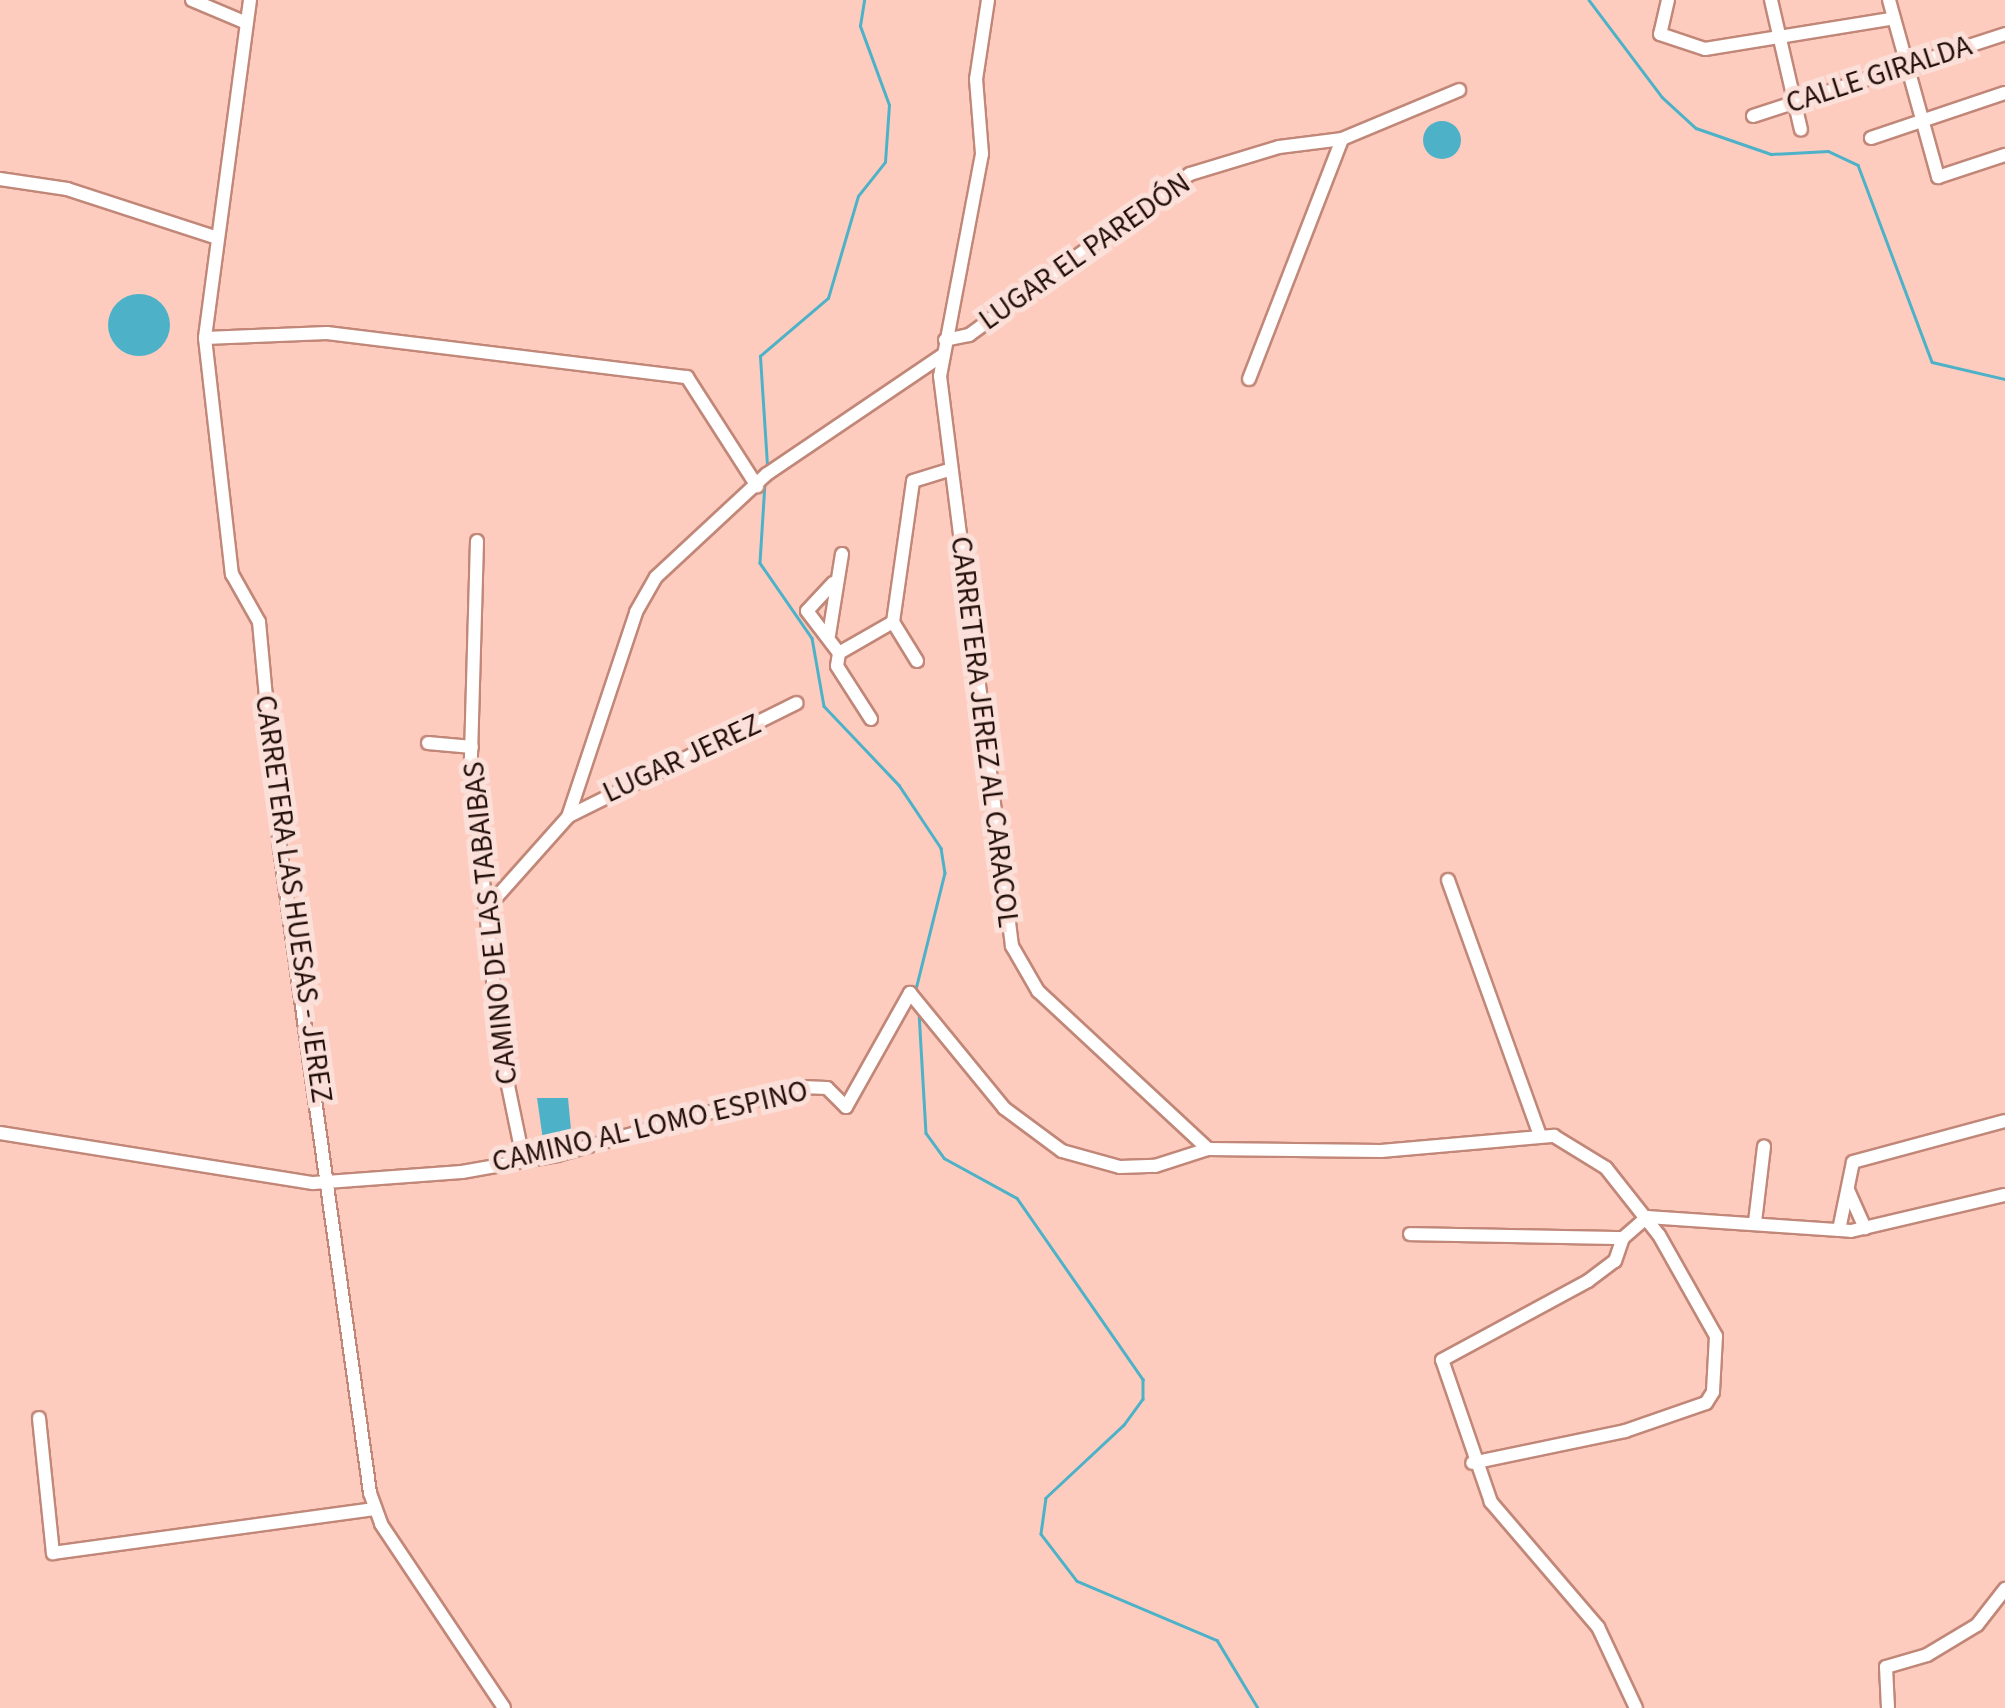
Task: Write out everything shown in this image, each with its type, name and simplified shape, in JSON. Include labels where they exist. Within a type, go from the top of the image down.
[{"type":"street","points":[[192,0],[244,22]]},
{"type":"street","name":"CARRETERA LAS HUESAS - JEREZ","points":[[250,0],[215,237],[205,338],[232,574],[259,622],[280,850],[332,1184],[374,1509],[504,1708]]},
{"type":"street","name":"CARRETERA JEREZ AL CARACOL","points":[[988,0],[976,79],[982,154],[943,355],[950,470],[1012,946],[1038,991],[1208,1148]]},
{"type":"street","points":[[1668,0],[1660,34],[1704,49],[1891,19]]},
{"type":"street","points":[[1771,0],[1801,130]]},
{"type":"street","points":[[1888,0],[1938,177],[2005,155]]},
{"type":"street","name":"CALLE GIRALDA","points":[[1753,116],[2005,34]]},
{"type":"street","name":"LUGAR EL PAREDÓN","points":[[945,340],[969,334],[1190,174],[1278,147],[1342,139],[1459,90]]},
{"type":"street","points":[[1871,138],[2005,93]]},
{"type":"street","points":[[1249,379],[1342,139]]},
{"type":"street","points":[[0,179],[67,189],[215,237]]},
{"type":"street","points":[[205,338],[327,333],[687,377],[757,486]]},
{"type":"street","points":[[485,910],[568,817],[645,593],[757,486],[869,398],[943,355]]},
{"type":"street","points":[[917,661],[893,622],[913,480],[950,470]]},
{"type":"street","name":"CAMINO DE LAS TABAIBAS","points":[[477,542],[472,746],[499,1042],[523,1158]]},
{"type":"street","points":[[829,636],[833,584],[842,554]]},
{"type":"street","points":[[833,584],[807,611],[840,654]]},
{"type":"street","points":[[871,719],[837,666],[840,654],[893,622]]},
{"type":"street","name":"LUGAR JEREZ","points":[[568,817],[798,703]]},
{"type":"street","name":"CAMINO DE LAS TABAIBAS","points":[[428,743],[472,746]]},
{"type":"street","points":[[1448,880],[1538,1133]]},
{"type":"street","name":"CAMINO AL LOMO ESPINO","points":[[0,1133],[332,1184],[523,1158],[674,1126],[801,1088],[827,1088],[846,1107],[910,992],[975,1080],[1062,1151],[1135,1170],[1208,1148]]},
{"type":"street","points":[[1840,1230],[1848,1169],[1859,1158],[2005,1121]]},
{"type":"street","points":[[1208,1148],[1450,1148],[1538,1133],[1584,1150],[1647,1217],[1716,1336],[1706,1403],[1525,1457],[1472,1463]]},
{"type":"street","points":[[1755,1222],[1764,1147]]},
{"type":"street","points":[[1848,1190],[1865,1228]]},
{"type":"street","points":[[1636,1708],[1598,1628],[1491,1502],[1472,1463],[1442,1360],[1588,1281],[1616,1261],[1623,1238],[1647,1217],[1840,1230],[1865,1228],[2005,1195]]},
{"type":"street","points":[[1410,1234],[1623,1238]]},
{"type":"street","points":[[39,1418],[52,1553],[374,1509]]},
{"type":"street","points":[[1888,1708],[1886,1667],[1927,1655],[1977,1625],[2005,1589]]},
{"type":"water","points":[[1442,121],[1455,127],[1461,140],[1455,153],[1442,159],[1429,153],[1423,140],[1429,127]]},
{"type":"water","points":[[139,294],[161,303],[170,325],[161,347],[139,356],[117,347],[108,325],[117,303]]},
{"type":"water","points":[[537,1098],[568,1098],[572,1140],[544,1147]]},
{"type":"waterway","points":[[767,465],[760,356],[828,298],[858,196],[885,162],[889,105],[860,26],[864,0]]},
{"type":"waterway","points":[[1589,0],[1662,97],[1696,128],[1771,154],[1828,151],[1858,165],[1932,362],[2005,379]]},
{"type":"waterway","points":[[765,483],[760,563],[812,638],[824,706],[899,785],[941,848],[945,873],[916,989]]},
{"type":"waterway","points":[[919,1012],[926,1133],[944,1158],[1017,1198],[1143,1379],[1143,1399],[1124,1425],[1046,1498],[1041,1534],[1077,1581],[1217,1640],[1258,1708]]}]
